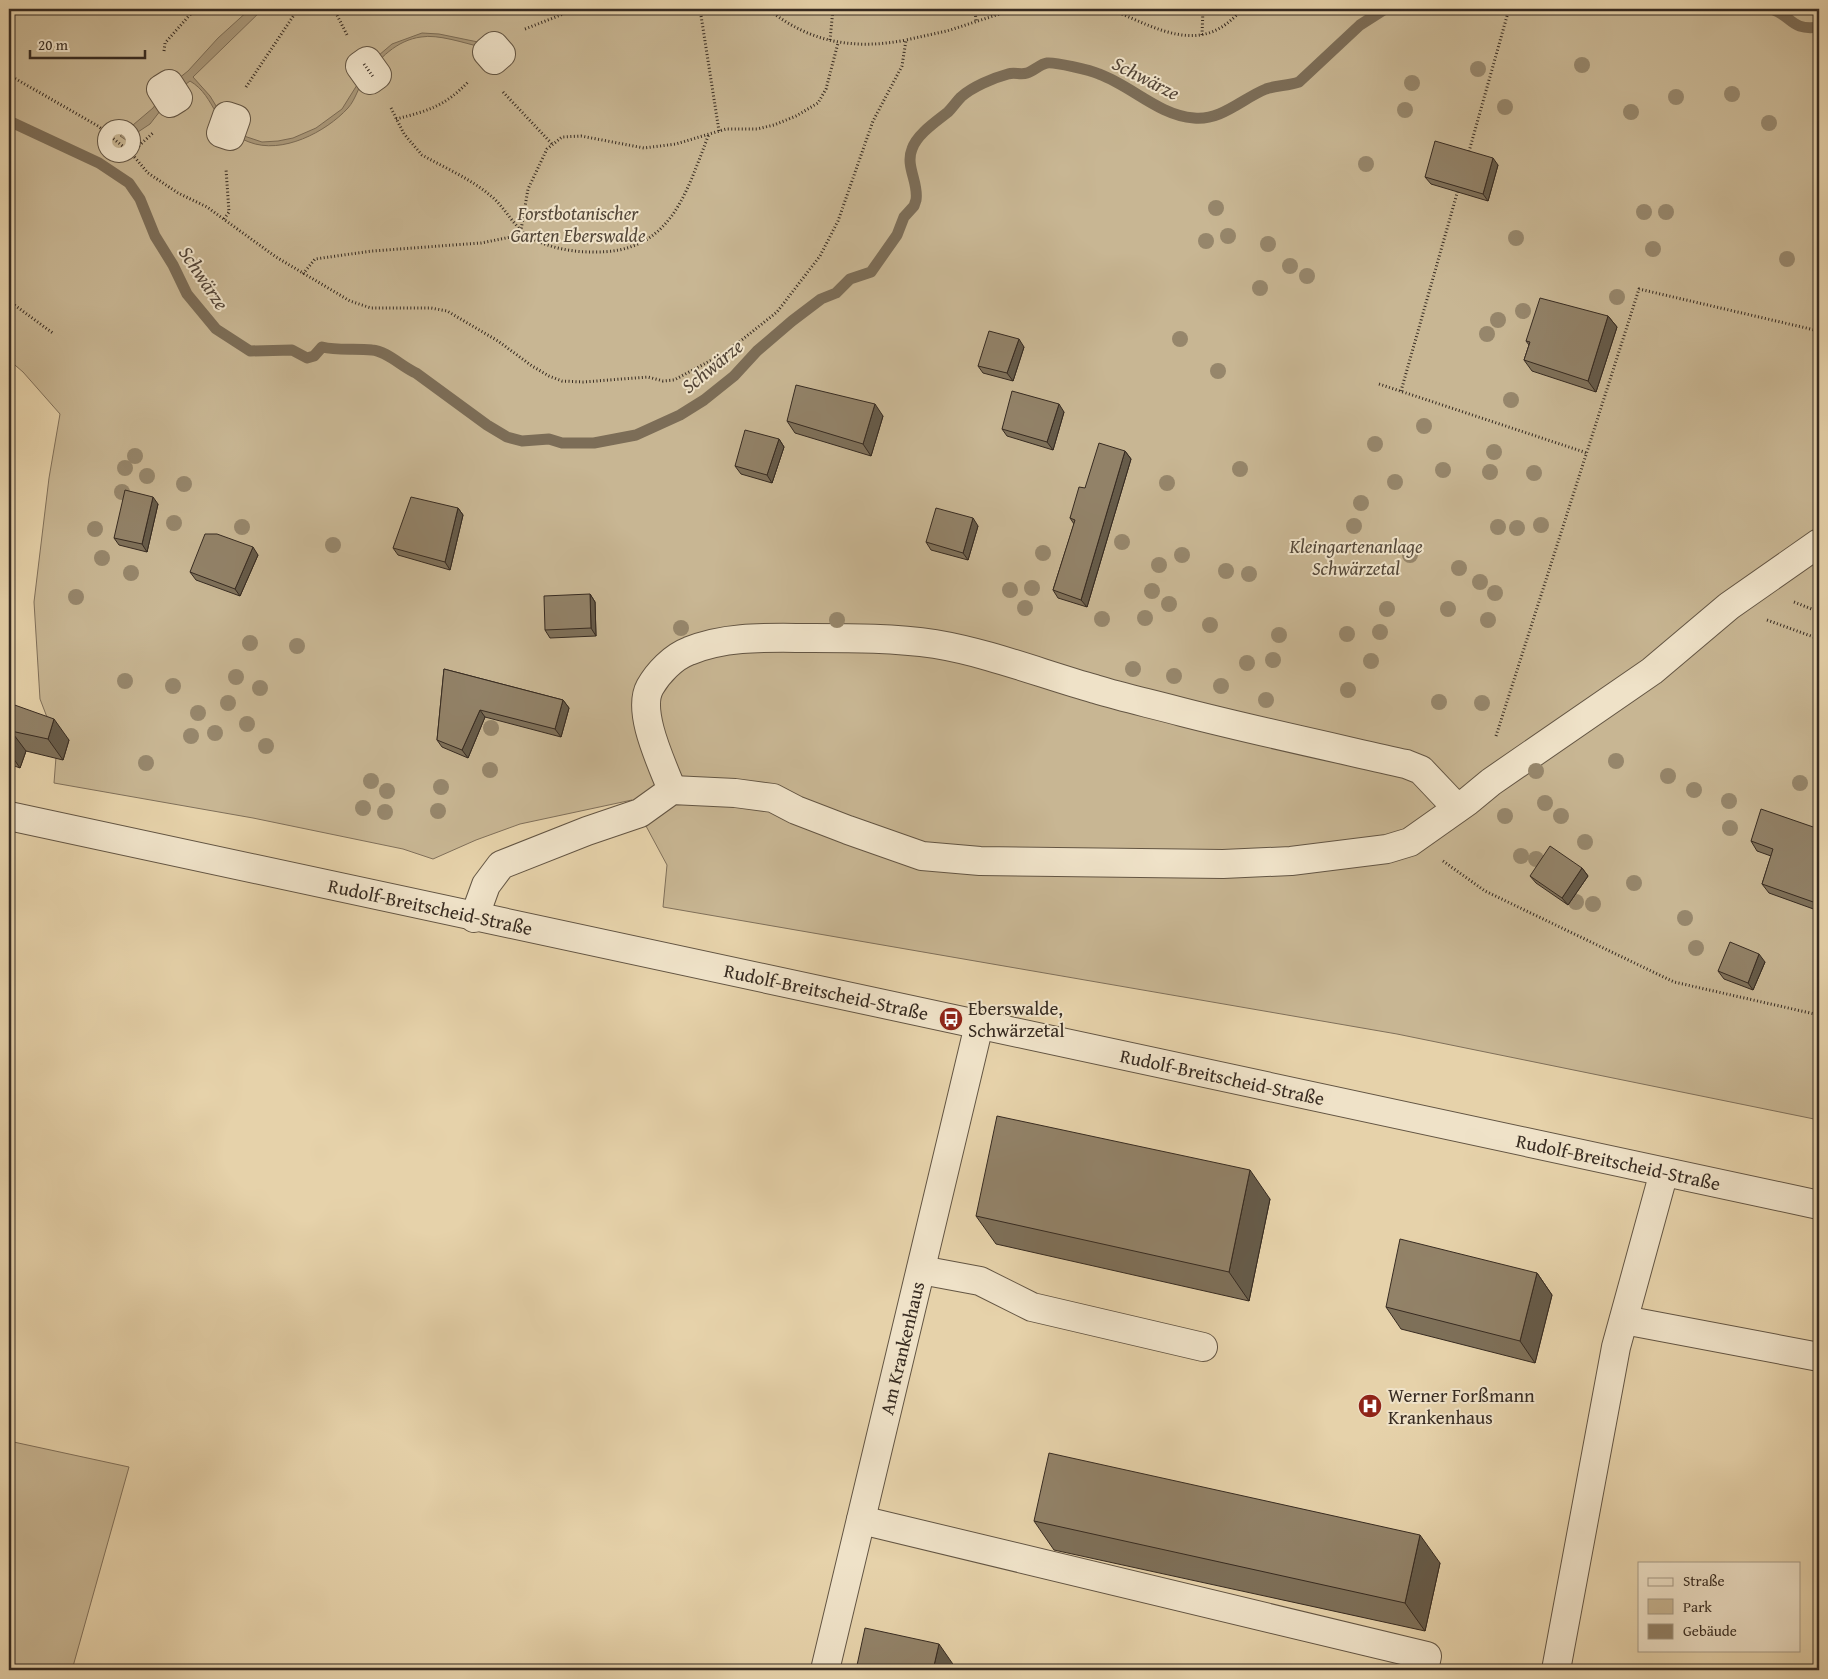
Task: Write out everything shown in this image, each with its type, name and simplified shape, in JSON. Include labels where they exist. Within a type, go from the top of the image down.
[{"type":"street","points":[[474,918],[486,885],[501,865],[587,831],[640,813],[672,790],[734,793],[773,798],[796,810],[922,856],[980,861],[1223,864],[1311,858],[1387,849],[1410,842],[1652,671],[1729,606],[1819,543]]},
{"type":"street","points":[[672,790],[654,744],[647,715],[646,699],[649,688],[672,660],[687,652],[718,642],[757,638],[837,638],[935,644],[1032,670],[1096,690],[1246,728],[1406,764],[1421,770],[1457,808]]},
{"type":"street","name":"Rudolf-Breitscheid-Straße","points":[[9,816],[474,918],[1819,1205]]},
{"type":"street","name":"Am Krankenhaus","points":[[824,1670],[980,1025]]},
{"type":"street","points":[[1556,1670],[1592,1474],[1624,1320],[1664,1172]]},
{"type":"street","points":[[920,1270],[980,1281],[1032,1306],[1203,1347]]},
{"type":"street","points":[[1624,1320],[1819,1357]]},
{"type":"street","points":[[861,1520],[1427,1656],[1424,1670]]},
{"type":"path","points":[[165,86],[160,76],[165,44],[195,9]]},
{"type":"path","points":[[224,219],[228,212],[229,198],[225,144],[229,126],[239,98],[298,9]]},
{"type":"path","points":[[396,119],[427,111],[442,104],[453,97],[490,58],[524,29],[576,9]]},
{"type":"path","points":[[700,9],[718,131]]},
{"type":"path","points":[[768,9],[781,19],[810,34],[855,46],[906,40],[947,31],[1015,9]]},
{"type":"path","points":[[830,40],[833,9]]},
{"type":"path","points":[[975,9],[976,21]]},
{"type":"path","points":[[1109,9],[1160,30],[1180,35],[1202,35],[1220,28],[1241,10]]},
{"type":"path","points":[[1202,35],[1203,9]]},
{"type":"path","points":[[1466,162],[1509,9]]},
{"type":"path","points":[[9,75],[98,126],[118,142],[148,173],[178,193],[207,207],[302,274],[350,302],[371,308],[431,308],[447,311],[498,340],[532,366],[549,376],[562,380],[583,382],[648,377],[663,381],[674,380],[723,354],[777,312],[820,256],[838,221],[873,121],[902,66],[906,40]]},
{"type":"path","points":[[302,274],[314,259],[372,251],[481,243],[516,236],[521,230],[528,189],[547,149],[562,138],[581,136],[644,148],[676,144],[726,129],[757,129],[774,125],[796,116],[818,104],[826,89],[838,42]]},
{"type":"path","points":[[490,58],[553,145]]},
{"type":"path","points":[[389,104],[409,141],[422,156],[492,196],[521,230],[532,239],[559,248],[581,252],[607,253],[637,245],[658,234],[684,197],[709,134]]},
{"type":"path","points":[[1401,390],[1460,180]]},
{"type":"path","points":[[1487,786],[1482,777],[1639,289],[1819,331]]},
{"type":"path","points":[[9,301],[54,334]]},
{"type":"path","points":[[1379,384],[1587,453]]},
{"type":"path","points":[[1791,601],[1819,612]]},
{"type":"path","points":[[1729,606],[1819,639]]},
{"type":"path","points":[[1410,842],[1446,863],[1485,891],[1674,982],[1819,1015]]},
{"type":"green space","name":"Kleingartenanlage Schwärzetal","points":[[9,9],[1819,9],[1819,1120],[1397,1034],[663,907],[667,865],[632,800],[520,824],[476,840],[433,859],[403,849],[253,818],[54,783],[56,757],[50,725],[40,699],[34,602],[49,478],[60,414],[23,372],[9,360]]},
{"type":"green space","points":[[9,1441],[129,1467],[72,1670],[9,1670]]},
{"type":"shaded area","points":[[250,9],[263,9],[193,77],[210,96],[232,132],[262,142],[293,138],[316,128],[342,109],[372,61],[392,44],[422,33],[439,34],[478,42],[481,47],[451,39],[428,36],[412,39],[396,46],[376,64],[351,104],[339,117],[316,133],[289,143],[275,146],[262,145],[249,142],[237,136],[228,129],[206,95],[190,81],[174,93],[150,124],[126,140],[120,136],[153,108],[169,86],[188,71],[218,38]]},
{"type":"building","points":[[1435,141],[1493,158],[1483,194],[1425,177]]},
{"type":"building","points":[[1540,298],[1608,316],[1588,381],[1524,360],[1530,342],[1526,341]]},
{"type":"building","points":[[989,331],[1019,339],[1007,373],[978,366]]},
{"type":"building","points":[[796,385],[875,404],[863,444],[787,421]]},
{"type":"building","points":[[1012,391],[1059,404],[1047,442],[1002,429]]},
{"type":"building","points":[[745,430],[779,439],[767,475],[735,466]]},
{"type":"building","points":[[1099,443],[1125,451],[1081,600],[1053,590],[1075,520],[1070,518],[1079,487],[1085,488]]},
{"type":"building","points":[[125,490],[153,497],[142,544],[114,538]]},
{"type":"building","points":[[411,497],[458,508],[445,562],[393,548]]},
{"type":"building","points":[[936,508],[973,518],[963,553],[926,542]]},
{"type":"building","points":[[205,534],[217,534],[253,547],[235,589],[190,572]]},
{"type":"building","points":[[590,594],[591,628],[545,630],[544,596]]},
{"type":"building","points":[[444,669],[563,700],[555,729],[480,710],[462,750],[437,740]]},
{"type":"building","points":[[9,703],[54,719],[48,739],[11,731],[9,738]]},
{"type":"building","points":[[1761,809],[1819,829],[1819,904],[1762,884],[1773,849],[1751,841]]},
{"type":"building","points":[[1550,846],[1582,868],[1562,898],[1530,876]]},
{"type":"building","points":[[1730,942],[1759,954],[1748,983],[1718,971]]},
{"type":"building","points":[[997,1116],[1250,1170],[1229,1272],[976,1216]]},
{"type":"building","points":[[1400,1239],[1537,1273],[1520,1341],[1386,1307]]},
{"type":"building","points":[[1049,1453],[1420,1535],[1405,1603],[1034,1521]]},
{"type":"building","points":[[865,1628],[939,1644],[933,1670],[856,1670]]},
{"type":"waterway","name":"Schwärze","points":[[9,121],[99,163],[129,183],[140,199],[155,236],[173,265],[187,294],[216,329],[250,351],[292,350],[307,358],[314,356],[322,347],[378,351],[416,373],[487,425],[507,437],[522,441],[549,439],[562,443],[594,443],[636,435],[680,415],[704,400],[734,376],[757,351],[821,299],[836,293],[850,279],[871,272],[897,235],[904,217],[914,206],[916,187],[910,155],[915,143],[961,97],[977,86],[1008,74],[1027,73],[1044,64],[1051,63],[1081,68],[1099,74],[1169,112],[1181,116],[1204,118],[1223,113],[1266,89],[1299,82],[1360,25],[1385,9]]},
{"type":"waterway","name":"Schwärze","points":[[1772,9],[1797,25],[1810,28],[1819,27]]},
{"type":"place","name":"Eberswalde, Schwärzetal","points":[[951,1019]]},
{"type":"place","name":"Werner Forßmann Krankenhaus","points":[[1370,1406]]},
{"type":"park label","name":"Forstbotanischer Garten Eberswalde","points":[[578,224]]}]
